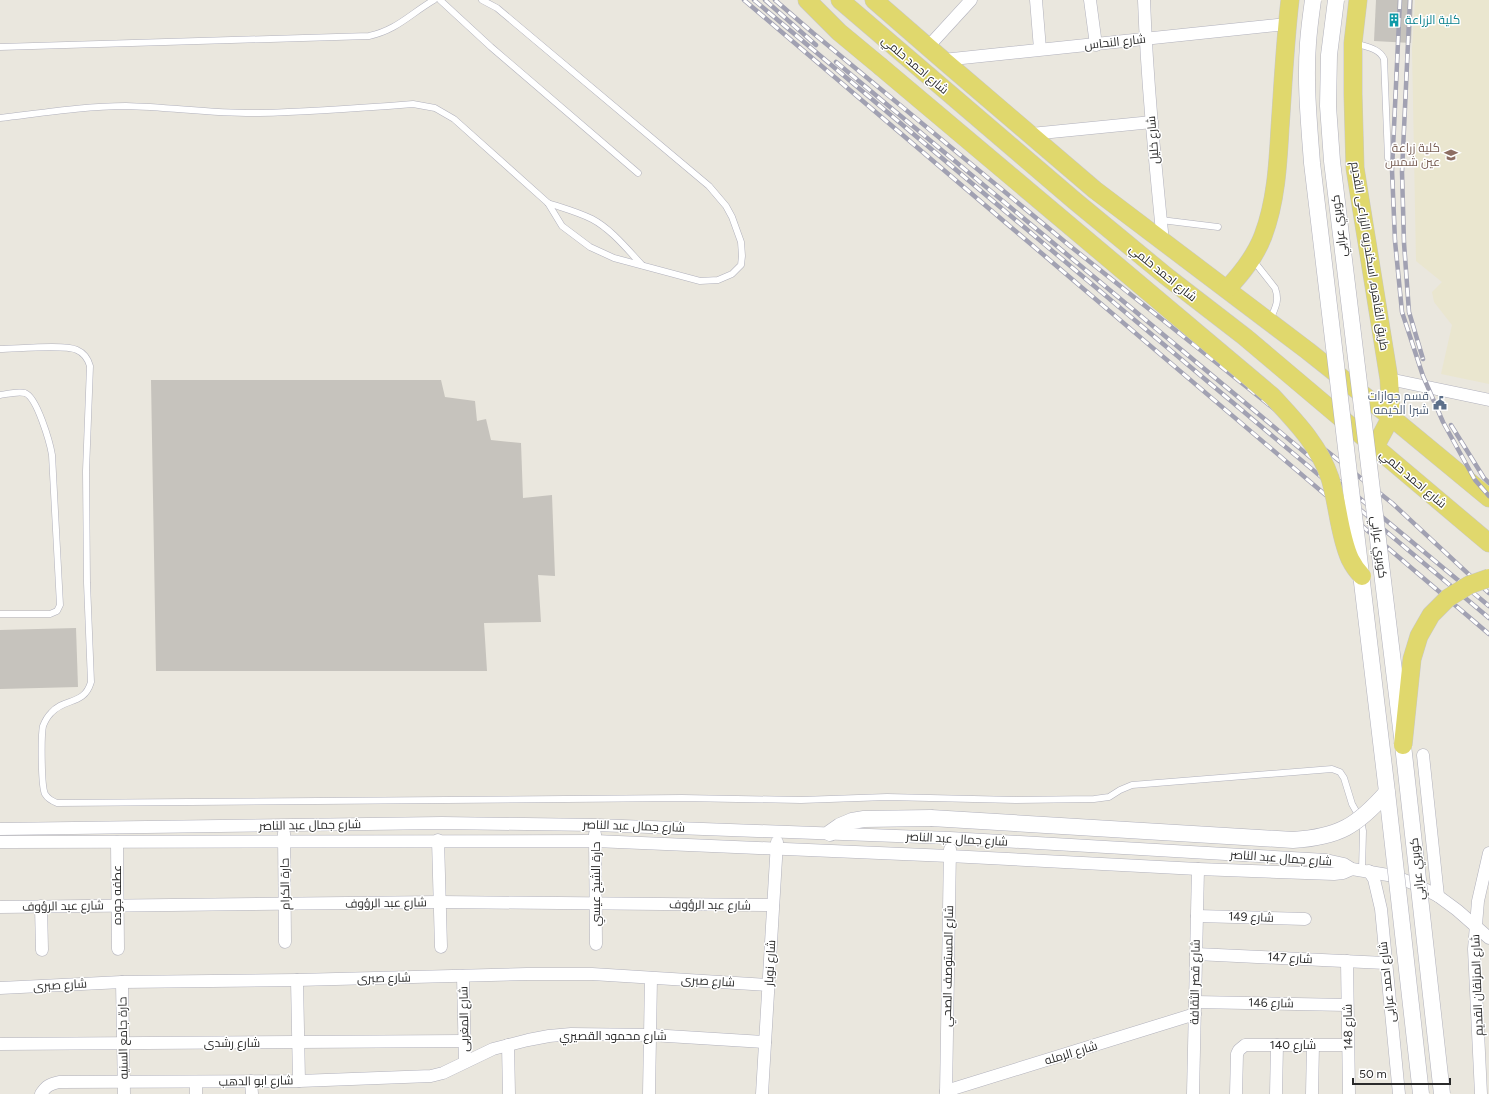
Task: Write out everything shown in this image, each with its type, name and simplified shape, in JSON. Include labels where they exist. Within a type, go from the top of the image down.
[{"type":"main road","points":[[807,0],[839,32],[1272,396],[1299,426],[1319,453],[1333,489],[1346,549],[1350,560],[1362,576]]},
{"type":"main road","name":"شارع احمد حلمي","points":[[840,0],[1081,206],[1166,276],[1245,336],[1489,544]]},
{"type":"main road","name":"شارع احمد حلمي","points":[[874,0],[1095,190],[1269,321],[1391,417],[1489,498]]},
{"type":"main road","points":[[1227,289],[1242,273],[1252,259],[1263,237],[1268,219],[1275,184],[1278,156],[1290,0]]},
{"type":"main road","name":"كوبري عرابي","points":[[1313,0],[1308,42],[1307,69],[1312,163],[1362,576],[1421,1094]]},
{"type":"main road","name":"كوبري عرابي","points":[[1336,0],[1329,55],[1328,106],[1332,161],[1403,745],[1442,1094]]},
{"type":"main road","name":"طريق القاهره, اسكندريه الزراعى القديم","points":[[1358,0],[1353,43],[1354,168],[1389,379],[1391,417]]},
{"type":"main road","points":[[1375,447],[1391,417]]},
{"type":"main road","points":[[1403,745],[1412,659],[1419,636],[1432,615],[1448,598],[1468,585],[1489,578]]},
{"type":"main road","points":[[830,833],[840,826],[852,821],[864,819],[931,818],[1286,839],[1315,838],[1336,833],[1355,823],[1372,809],[1387,792]]},
{"type":"street","points":[[928,47],[971,0]]},
{"type":"street","points":[[1036,0],[1040,49]]},
{"type":"street","points":[[1090,0],[1096,45]]},
{"type":"street","name":"شارع خليل","points":[[1144,0],[1145,39],[1163,242]]},
{"type":"street","name":"شارع النحاس","points":[[942,60],[1288,24]]},
{"type":"street","points":[[1031,134],[1152,122]]},
{"type":"street","points":[[1389,379],[1489,400]]},
{"type":"street","points":[[1423,755],[1438,896]]},
{"type":"street","name":"شارع جمال عبد الناصر","points":[[0,829],[442,823],[595,825],[950,838],[1326,860],[1361,870]]},
{"type":"street","name":"حارة الكرام","points":[[284,825],[285,942]]},
{"type":"street","name":"حارة الشيخ عيسي","points":[[595,825],[596,944]]},
{"type":"street","name":"شارع نوبار","points":[[762,1094],[777,831]]},
{"type":"street","name":"شارع المستوصف الصحي","points":[[946,1093],[950,838]]},
{"type":"street","points":[[438,840],[441,947]]},
{"type":"street","name":"شارع جمال عبد الناصر","points":[[0,842],[438,840],[596,841],[950,856],[1198,869],[1334,874],[1361,870]]},
{"type":"street","name":"عطفه جوده","points":[[117,842],[118,949]]},
{"type":"street","name":"شارع المزلقان القديم","points":[[1481,1094],[1474,971],[1475,926],[1482,877],[1489,853]]},
{"type":"street","name":"شارع قصر الثقافة","points":[[1193,1094],[1198,869]]},
{"type":"street","points":[[1361,870],[1394,876],[1417,884],[1458,910],[1489,938]]},
{"type":"street","name":"شارع احمد عرابى","points":[[1361,870],[1374,879],[1379,899],[1399,1094]]},
{"type":"street","name":"شارع عبد الرؤوف","points":[[0,907],[440,902],[773,905]]},
{"type":"street","points":[[41,906],[42,950]]},
{"type":"street","name":"شارع 149","points":[[1197,916],[1305,919]]},
{"type":"street","name":"شارع 147","points":[[1196,954],[1385,963]]},
{"type":"street","name":"شارع 148","points":[[1347,961],[1348,1094]]},
{"type":"street","name":"شارع صبرى","points":[[0,988],[122,982],[297,980],[527,974],[592,974],[768,984]]},
{"type":"street","name":"شارع المغربى","points":[[463,976],[465,1062]]},
{"type":"street","points":[[650,1094],[651,978]]},
{"type":"street","points":[[297,980],[298,1081]]},
{"type":"street","name":"حارة جامع السنيه","points":[[122,982],[124,1088]]},
{"type":"street","name":"شارع 146","points":[[1195,1002],[1347,1005]]},
{"type":"street","name":"شارع الرمله","points":[[946,1093],[1194,1014]]},
{"type":"street","name":"شارع محمود القصيري","points":[[465,1062],[493,1049],[508,1045],[542,1037],[571,1034],[651,1035],[765,1042]]},
{"type":"street","name":"شارع رشدى","points":[[0,1044],[464,1041]]},
{"type":"street","points":[[508,1045],[509,1094]]},
{"type":"street","name":"شارع 140","points":[[1236,1094],[1237,1054],[1239,1050],[1246,1045],[1348,1045]]},
{"type":"street","points":[[1276,1094],[1277,1045]]},
{"type":"street","points":[[1312,1094],[1313,1045]]},
{"type":"street","name":"شارع ابو الدهب","points":[[43,1091],[51,1083],[59,1082],[124,1088],[196,1082],[298,1081],[431,1076],[443,1073],[465,1062]]},
{"type":"street","points":[[251,1081],[252,1094]]},
{"type":"street","points":[[196,1082],[196,1094]]},
{"type":"lane","points":[[0,47],[369,36],[379,34],[395,27],[433,0]]},
{"type":"lane","points":[[440,0],[491,47],[638,173]]},
{"type":"lane","points":[[0,118],[72,108],[98,107],[151,107],[213,112],[259,113],[413,104],[425,105],[435,108],[454,119],[548,204],[562,226],[590,247],[614,258],[700,281],[718,280],[732,274],[741,265],[742,256],[737,228],[726,206],[709,186],[498,8],[482,0]]},
{"type":"lane","points":[[1353,43],[1376,50],[1381,53],[1384,59],[1388,158]]},
{"type":"lane","points":[[548,204],[593,220],[609,232],[643,265]]},
{"type":"lane","points":[[1161,220],[1218,227]]},
{"type":"lane","points":[[1252,259],[1276,292],[1277,304],[1269,321]]},
{"type":"lane","points":[[0,349],[70,348],[81,352],[90,366],[86,471],[87,583],[91,682],[86,694],[81,699],[68,702],[56,708],[47,718],[44,726],[42,734],[43,786],[48,798],[57,803],[682,798],[801,800],[887,797],[1016,800],[1094,799],[1109,797],[1132,785],[1332,769],[1340,772],[1344,778],[1352,804],[1361,820],[1363,831],[1361,870]]},
{"type":"lane","points":[[0,396],[23,393],[29,396],[40,416],[50,446],[52,455],[60,605],[57,611],[50,614],[0,614]]},
{"type":"shaded area","name":"كلية زراعة عين شمس","points":[[1415,0],[1489,0],[1489,384],[1441,374],[1452,325],[1434,302],[1432,292],[1442,282],[1416,261],[1412,49]]},
{"type":"building","name":"كلية الزراعة","points":[[1376,0],[1413,0],[1411,43],[1374,41]]},
{"type":"building","points":[[151,380],[441,380],[445,397],[475,401],[477,421],[486,419],[491,440],[521,443],[523,498],[552,495],[555,576],[538,575],[541,622],[484,623],[487,671],[156,671]]},
{"type":"building","points":[[76,628],[78,687],[0,689],[0,630]]},
{"type":"railway","points":[[744,0],[1489,634]]},
{"type":"railway","points":[[754,0],[1489,618]]},
{"type":"railway","points":[[765,0],[816,45]]},
{"type":"railway","points":[[775,0],[1070,246],[1392,503],[1489,593]]},
{"type":"railway","points":[[1400,0],[1392,170],[1395,241],[1402,312],[1423,376],[1443,422],[1475,480],[1489,496]]},
{"type":"railway","points":[[1410,0],[1402,172],[1404,243],[1409,312],[1423,359]]},
{"type":"railway","points":[[836,62],[1489,606]]},
{"type":"railway","points":[[1451,425],[1484,478],[1489,483]]},
{"type":"place","name":"كلية الزراعة","points":[[1394,20]]},
{"type":"place","name":"كلية زراعة عين شمس","points":[[1451,155]]},
{"type":"place","name":"قسم جوازات شبرا الخيمه","points":[[1440,403]]}]
